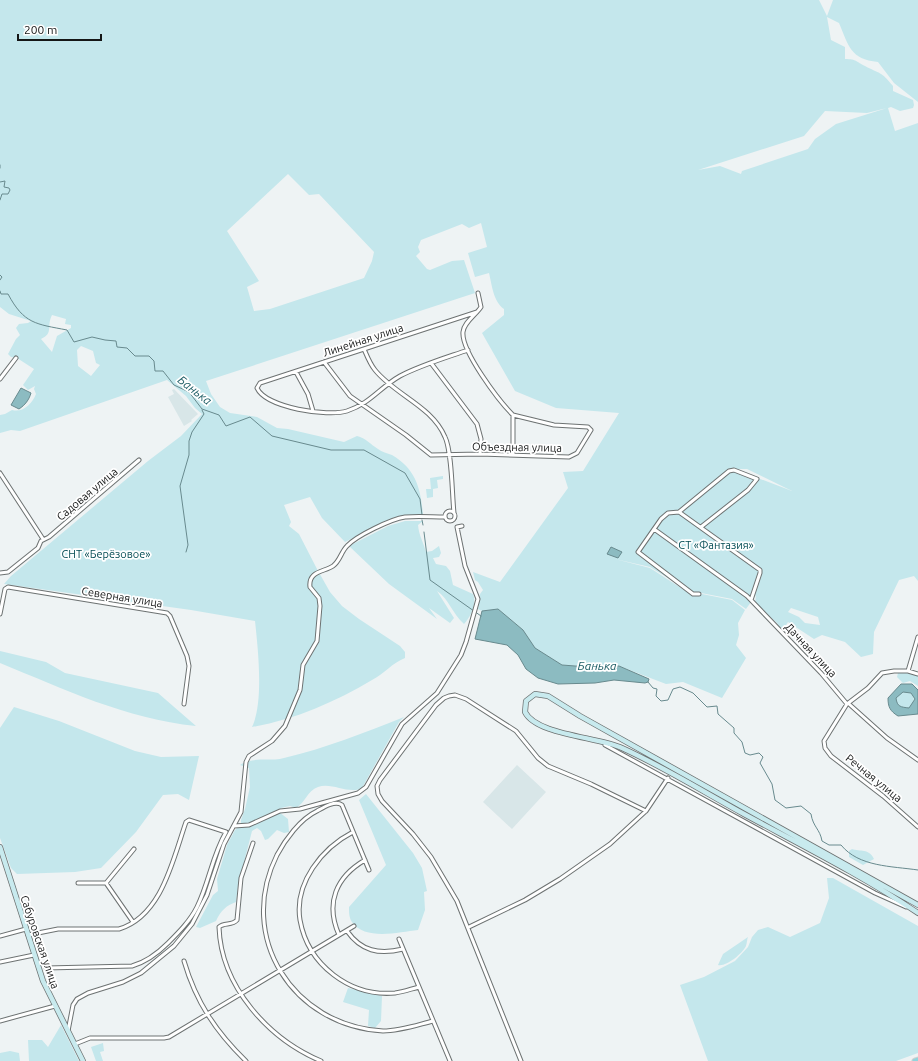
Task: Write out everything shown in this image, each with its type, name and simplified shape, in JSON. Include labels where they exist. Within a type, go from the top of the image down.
[{"type":"street","points":[[478,293],[481,307],[466,324],[463,332],[468,350],[493,393],[513,415],[513,455]]},
{"type":"street","name":"Линейная улица","points":[[313,411],[288,407],[262,395],[257,388],[260,383],[477,312]]},
{"type":"street","points":[[68,1031],[73,1006],[77,999],[88,993],[123,982],[141,973],[174,946],[202,906],[224,844],[242,812],[244,802],[243,775],[246,762],[249,756],[272,741],[286,726],[300,690],[303,665],[317,641],[320,606],[319,598],[310,587],[312,578],[318,572],[336,564],[346,546],[352,541],[386,524],[405,517],[445,517],[447,520],[454,518],[449,456],[445,437],[437,424],[408,397],[375,370],[364,349]]},
{"type":"street","points":[[296,372],[308,394],[313,411],[332,414],[364,404],[389,383],[409,372],[468,350]]},
{"type":"street","points":[[0,379],[16,358]]},
{"type":"street","name":"Объездная улица","points":[[324,362],[350,396],[364,404],[431,455],[449,456],[480,454],[573,456],[590,434],[591,429],[588,427],[566,426],[535,421],[513,415]]},
{"type":"street","points":[[431,363],[476,424],[481,439],[480,454]]},
{"type":"street","name":"Садовая улица","points":[[0,573],[8,572],[38,548],[39,542],[49,537],[140,460]]},
{"type":"street","points":[[699,594],[693,594],[638,553],[638,551],[665,515],[679,512],[728,471],[734,470],[757,479],[748,490],[701,527]]},
{"type":"street","points":[[0,473],[43,539]]},
{"type":"street","points":[[445,517],[448,511],[454,513]]},
{"type":"street","points":[[679,512],[760,570],[751,600]]},
{"type":"street","points":[[234,826],[249,825],[280,811],[300,809],[358,793],[366,787],[402,724],[437,693],[461,655],[466,642],[478,599],[465,566],[457,527],[462,526]]},
{"type":"street","name":"Дачная улица","points":[[654,529],[751,600],[848,704],[887,738],[918,760]]},
{"type":"street","name":"Северная улица","points":[[0,614],[5,589],[8,587],[167,613],[170,616],[187,656],[189,666],[184,704]]},
{"type":"street","points":[[908,670],[918,637]]},
{"type":"street","points":[[848,704],[882,673],[894,670],[908,670],[918,674]]},
{"type":"street","points":[[918,905],[580,716],[548,696],[535,694],[526,701],[525,712],[532,721],[557,730],[613,744],[631,752],[881,890],[918,913]]},
{"type":"street","points":[[521,1061],[469,927],[446,880],[431,857],[413,834],[382,801],[378,794],[377,786],[380,780],[431,711],[444,698],[455,695],[474,703],[516,730],[538,758],[548,766],[591,784],[646,811]]},
{"type":"street","name":"Речная улица","points":[[848,704],[824,741],[825,748],[831,756],[883,796],[918,827]]},
{"type":"street","points":[[591,739],[622,752],[875,893],[918,913]]},
{"type":"street","points":[[469,927],[525,900],[560,879],[610,844],[646,811],[668,778]]},
{"type":"street","points":[[369,870],[343,807],[340,804],[335,803],[313,812],[281,848],[270,873],[262,905],[264,933],[267,946],[280,970],[307,1002],[334,1019],[347,1024],[384,1031],[400,1029],[433,1021]]},
{"type":"street","points":[[28,935],[58,929],[119,929],[133,922],[139,918],[160,892],[186,822],[189,820],[226,832],[218,845],[197,907],[186,925],[152,957],[142,963],[132,966],[46,968]]},
{"type":"street","points":[[353,832],[331,846],[320,857],[310,871],[304,886],[301,898],[300,920],[312,951],[328,970],[345,983],[357,988],[369,991],[395,992],[419,986]]},
{"type":"street","points":[[253,843],[241,878],[237,920],[234,923],[219,927],[225,959],[241,993],[252,1010],[278,1036],[292,1046],[322,1061]]},
{"type":"street","name":"Сабуровская улица","points":[[0,847],[43,981],[83,1061]]},
{"type":"street","points":[[106,883],[134,849]]},
{"type":"street","points":[[339,935],[332,914],[336,891],[346,873],[365,860]]},
{"type":"street","points":[[78,883],[106,883]]},
{"type":"street","points":[[106,883],[133,922]]},
{"type":"street","points":[[75,1044],[90,1038],[164,1038],[169,1036],[354,926]]},
{"type":"street","points":[[0,936],[26,929]]},
{"type":"street","points":[[347,931],[356,942],[372,951],[391,952],[403,949]]},
{"type":"street","points":[[399,939],[449,1061]]},
{"type":"street","points":[[0,962],[34,955]]},
{"type":"street","points":[[184,961],[192,986],[206,1014],[227,1041],[246,1061]]},
{"type":"street","points":[[0,1021],[55,1006]]},
{"type":"shaded area","points":[[21,388],[31,393],[23,406],[19,409],[11,405]]},
{"type":"shaded area","points":[[174,389],[198,414],[191,420],[192,421],[184,426],[168,397],[174,394],[172,390]]},
{"type":"shaded area","points":[[611,547],[622,552],[618,558],[607,554]]},
{"type":"shaded area","points":[[498,609],[523,630],[535,648],[562,665],[588,667],[619,666],[649,679],[648,682],[614,680],[595,683],[558,684],[538,678],[526,669],[518,655],[507,645],[475,639],[482,611]]},
{"type":"shaded area","points":[[901,684],[912,684],[918,690],[918,714],[898,716],[890,708],[888,698]],"holes":[[[903,692],[911,693],[915,699],[909,708],[898,705],[896,698]]]},
{"type":"shaded area","points":[[517,765],[546,792],[512,829],[483,802]]},
{"type":"green space","points":[[0,0],[819,0],[827,16],[833,0],[918,0],[918,102],[894,83],[878,62],[862,58],[856,54],[848,45],[839,23],[827,17],[831,40],[845,47],[845,59],[854,60],[880,73],[893,86],[893,91],[913,100],[913,108],[900,111],[891,107],[888,108],[895,131],[918,123],[918,581],[914,576],[899,580],[874,632],[873,654],[861,657],[845,642],[822,635],[814,639],[788,622],[781,630],[777,623],[755,603],[756,595],[746,609],[732,599],[701,593],[699,596],[702,594],[732,600],[745,610],[738,623],[739,635],[736,645],[746,658],[722,698],[683,682],[666,684],[619,666],[588,667],[562,665],[535,648],[523,630],[498,609],[482,611],[478,609],[480,594],[483,590],[475,580],[473,572],[500,582],[568,488],[563,472],[583,471],[619,413],[556,408],[515,391],[482,333],[504,315],[504,309],[497,302],[489,273],[475,277],[468,253],[487,247],[481,223],[469,228],[462,224],[421,240],[418,247],[420,252],[416,256],[427,269],[430,270],[452,261],[464,260],[475,293],[206,381],[211,394],[220,407],[230,413],[257,417],[277,428],[288,429],[344,442],[357,436],[363,438],[383,452],[392,455],[407,467],[416,480],[421,497],[423,515],[395,517],[345,542],[322,518],[310,497],[284,505],[291,522],[289,526],[299,534],[330,592],[342,606],[400,646],[405,652],[405,658],[376,678],[329,703],[283,720],[252,727],[256,716],[259,690],[259,660],[255,621],[191,610],[4,584],[11,576],[148,461],[181,436],[202,414],[195,408],[186,396],[167,380],[20,431],[11,430],[0,433],[0,415],[12,410],[16,411],[27,407],[36,394],[34,389],[35,386],[28,390],[23,385],[34,369],[8,354],[16,339],[20,335],[16,328],[19,324],[28,323],[31,321],[9,314],[0,307]],"holes":[[[887,108],[836,124],[815,139],[808,149],[742,171],[741,174],[720,166],[698,170],[804,136],[825,111],[867,113]],[[288,174],[309,195],[319,194],[374,252],[372,261],[364,278],[270,309],[254,311],[247,287],[259,281],[227,231]],[[52,315],[66,319],[65,324],[71,325],[71,328],[57,336],[52,352],[41,339],[49,332],[50,319]],[[81,346],[93,351],[96,363],[100,365],[91,376],[78,366],[77,350]],[[734,469],[747,469],[792,491]],[[615,559],[650,567],[697,596],[692,595],[650,568]],[[791,608],[818,617],[820,625],[805,623],[799,617],[788,612]]]},
{"type":"green space","points":[[443,476],[443,479],[437,480],[438,488],[433,489],[433,497],[427,498],[426,489],[431,489],[430,478]]},
{"type":"green space","points":[[405,521],[423,521],[418,525],[426,552],[432,551],[439,546],[441,553],[439,557],[433,558],[436,564],[446,566],[450,571],[453,585],[473,594],[473,610],[464,624],[437,591],[454,618],[450,623],[429,608],[437,619],[389,584],[349,546],[388,526]]},
{"type":"green space","points":[[0,651],[46,662],[65,673],[158,693],[196,726],[145,717],[72,693],[0,663]]},
{"type":"green space","points":[[909,672],[918,675],[918,686],[910,681],[903,683],[897,677],[898,673]]},
{"type":"green space","points":[[905,691],[911,694],[914,700],[911,706],[905,709],[899,706],[896,700],[899,694]]},
{"type":"green space","points":[[14,707],[59,721],[135,751],[161,757],[199,756],[189,800],[178,794],[163,795],[136,832],[101,868],[75,872],[17,874],[11,868],[0,838],[0,728]]},
{"type":"green space","points":[[404,717],[399,722],[362,788],[352,790],[329,786],[318,787],[311,791],[296,808],[290,806],[281,808],[279,812],[288,819],[289,832],[284,833],[277,830],[265,840],[261,831],[257,828],[252,831],[238,886],[236,902],[224,909],[216,921],[200,928],[196,927],[213,895],[218,891],[217,879],[227,845],[235,830],[241,825],[250,787],[249,768],[240,765],[250,761],[279,759],[315,750]]},
{"type":"green space","points":[[366,794],[413,853],[422,868],[427,891],[424,892],[425,910],[418,930],[383,934],[365,932],[358,928],[350,919],[349,907],[386,865],[359,800]]},
{"type":"green space","points":[[852,849],[870,853],[874,859],[863,865],[849,857],[849,851]]},
{"type":"green space","points":[[827,878],[833,878],[918,926],[918,1053],[896,1061],[708,1061],[680,985],[704,977],[735,961],[748,947],[752,937],[758,930],[768,927],[790,937],[820,923],[829,898]]},
{"type":"green space","points":[[748,937],[746,946],[737,956],[725,964],[718,965],[723,954]]},
{"type":"green space","points":[[348,988],[382,996],[381,1021],[375,1028],[368,1026],[369,1010],[343,1002]]},
{"type":"green space","points":[[61,1025],[79,1061],[29,1061],[28,1040],[42,1040],[48,1047]]},
{"type":"green space","points":[[103,1043],[104,1051],[100,1052],[103,1061],[96,1061],[91,1047]]},
{"type":"green space","points":[[10,1051],[19,1053],[20,1061],[0,1061],[0,1053]]},
{"type":"waterway","name":"Банька","points":[[0,182],[5,181],[4,187],[9,188],[10,190],[8,194],[2,194],[0,200]]},
{"type":"waterway","name":"Банька","points":[[0,275],[2,277],[0,280]]},
{"type":"waterway","name":"Банька","points":[[0,291],[1,294],[8,294],[14,304],[26,317],[39,324],[67,330],[74,342],[92,337],[116,341],[117,347],[127,348],[135,356],[149,356],[154,361],[155,371],[163,371],[174,385],[189,392],[202,409],[219,415],[226,426],[250,417],[272,436],[331,450],[364,450],[405,473],[420,499],[422,515]]},
{"type":"waterway","points":[[186,552],[188,545],[180,486],[189,455],[189,441],[192,432],[204,414],[202,410]]},
{"type":"waterway","name":"Банька","points":[[422,520],[423,525]]},
{"type":"waterway","name":"Банька","points":[[424,532],[430,580],[481,616]]},
{"type":"waterway","name":"Банька","points":[[648,682],[653,688],[657,689],[656,696],[661,701],[668,700],[673,689],[680,687],[693,693],[707,707],[717,706],[718,714],[734,728],[734,733],[742,742],[745,753],[750,755],[759,753],[763,757],[760,763],[772,784],[775,800],[786,808],[801,806],[811,814],[822,841],[829,845],[841,845],[848,852],[866,862],[918,870]]},
{"type":"park label","name":"СТ «Фантазия»","points":[[716,545]]},
{"type":"park label","name":"СНТ «Берёзовое»","points":[[106,554]]}]
